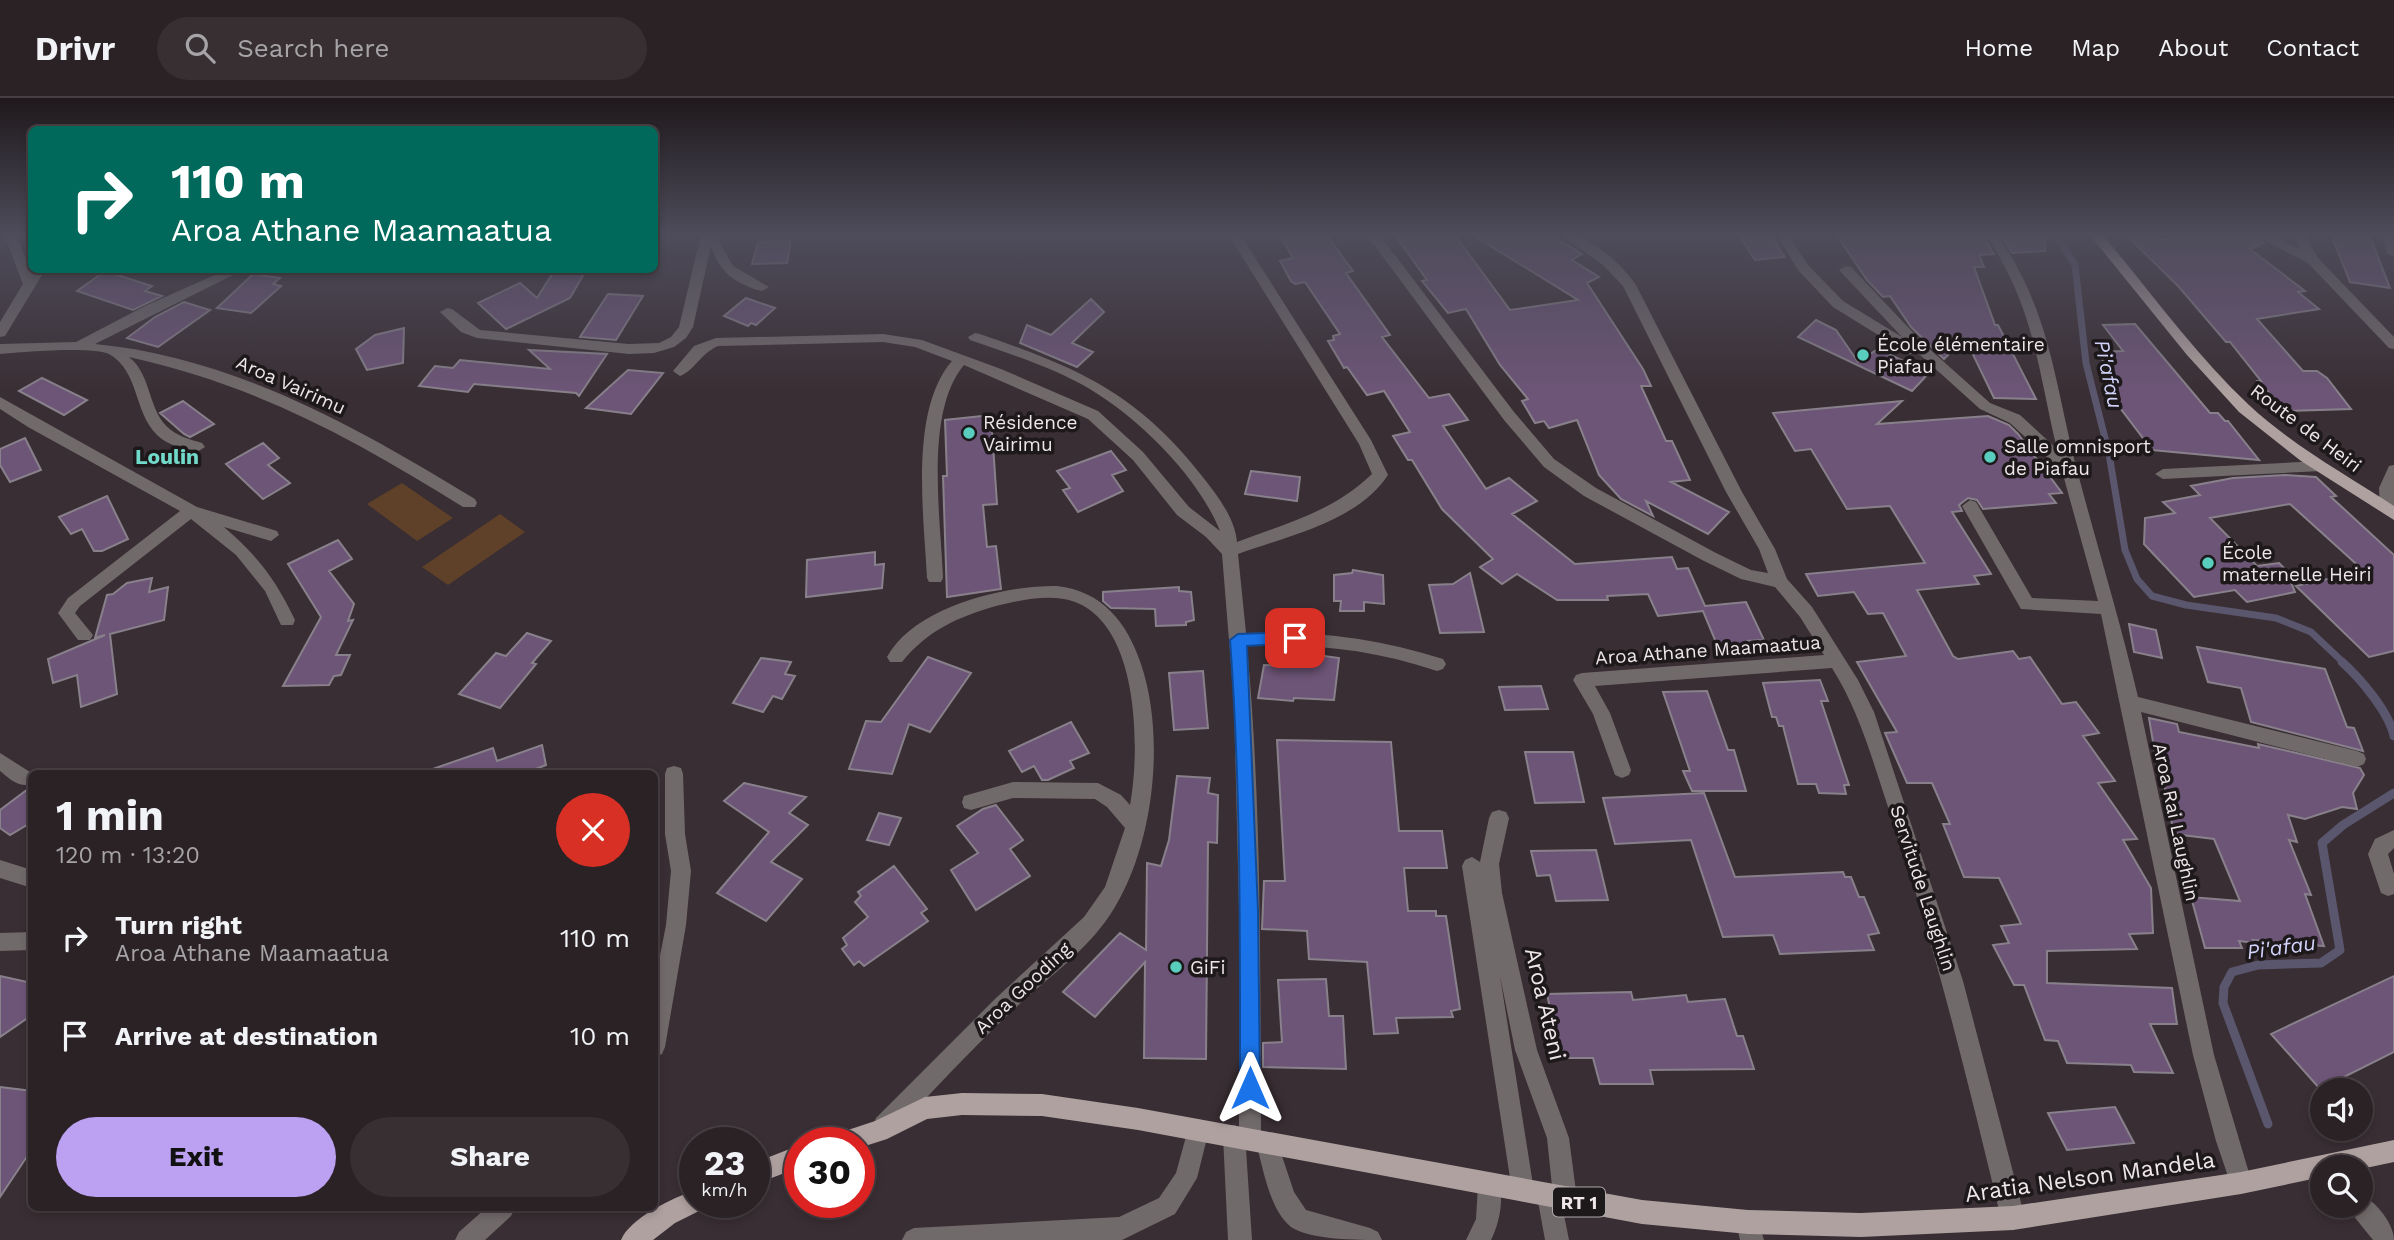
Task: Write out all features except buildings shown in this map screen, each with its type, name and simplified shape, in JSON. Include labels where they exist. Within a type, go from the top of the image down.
[{"type":"main road","name":"Route de Heiri","points":[[2140,287],[2227,391],[2321,466],[2391,512]]},
{"type":"main road","name":"Aratia Nelson Mandela","points":[[875,1132],[925,1108],[962,1104],[1042,1105],[1250,1139],[1750,1231],[1864,1232],[2013,1217],[2241,1183],[2310,1170]]},
{"type":"main road","name":"Aratia Nelson Mandela","points":[[2373,1156],[2394,1151]]},
{"type":"main road","points":[[633,1240],[679,1209]]},
{"type":"street","points":[[0,333],[26,287]]},
{"type":"street","points":[[80,346],[198,287]]},
{"type":"street","points":[[447,312],[466,330],[477,334],[651,350],[666,346],[682,336],[695,287]]},
{"type":"street","points":[[1229,551],[1339,509],[1364,494],[1380,475],[1366,444],[1267,287]]},
{"type":"street","points":[[1412,287],[1509,416],[1549,463],[1590,492],[1710,557],[1747,575],[1780,582]]},
{"type":"street","name":"Servitude Laughlin","points":[[1630,287],[1734,492],[1767,549],[1780,582],[1806,612],[1865,712],[1953,981],[2013,1217]]},
{"type":"street","points":[[1822,287],[1838,304],[1953,375]]},
{"type":"street","points":[[1862,287],[1920,348],[1985,406],[2015,419],[2069,469]]},
{"type":"street","name":"Aroa Rai Laughlin","points":[[2023,287],[2038,322],[2069,469],[2108,608],[2202,1049],[2219,1121],[2241,1183]]},
{"type":"street","points":[[2339,287],[2394,345]]},
{"type":"street","points":[[975,337],[1086,381],[1122,404],[1185,465],[1221,513],[1228,530],[1243,702],[1249,911],[1250,1139],[1240,1240]]},
{"type":"street","points":[[680,371],[699,349],[716,342],[883,338],[917,343],[1034,388],[1093,415],[1138,456],[1183,511],[1212,533],[1229,551]]},
{"type":"street","name":"Aroa Vairimu","points":[[0,349],[36,344],[102,348],[213,372],[332,423],[469,503]]},
{"type":"street","points":[[102,348],[129,361],[137,370],[150,417],[164,434],[197,447]]},
{"type":"street","points":[[935,578],[933,421],[946,374],[951,366],[961,360]]},
{"type":"street","points":[[0,402],[71,445],[167,495],[214,526],[268,582],[287,620]]},
{"type":"street","points":[[2163,474],[2321,466]]},
{"type":"street","points":[[2391,512],[2387,488],[2394,470]]},
{"type":"street","points":[[1969,506],[2027,604],[2108,608]]},
{"type":"street","points":[[191,511],[232,521],[271,535]]},
{"type":"street","points":[[84,635],[66,613],[74,602],[191,511]]},
{"type":"street","name":"Aroa Gooding","points":[[879,1131],[1004,1005],[1088,928],[1112,893],[1135,825],[1143,783],[1141,698],[1134,662],[1119,632],[1101,608],[1078,596],[1052,593],[1009,596],[937,619],[913,635],[896,657]]},
{"type":"street","points":[[1238,640],[1314,639],[1378,645],[1437,664]]},
{"type":"street","name":"Aroa Athane Maamaatua","points":[[1622,770],[1601,713],[1582,680],[1837,661]]},
{"type":"street","points":[[2130,702],[2357,758]]},
{"type":"street","points":[[0,761],[23,778]]},
{"type":"street","points":[[658,1025],[676,925],[681,871],[675,834],[674,774]]},
{"type":"street","points":[[971,802],[1013,790],[1098,791],[1114,801],[1135,825]]},
{"type":"street","name":"Aroa Ateni","points":[[1499,818],[1489,864],[1492,893],[1526,1050],[1558,1138],[1557,1240]]},
{"type":"street","points":[[2388,887],[2378,854],[2382,845],[2394,838]]},
{"type":"street","points":[[1472,866],[1523,1191]]},
{"type":"street","points":[[0,869],[28,878]]},
{"type":"street","points":[[0,942],[28,941]]},
{"type":"street","points":[[914,1240],[1120,1229],[1167,1206],[1186,1178],[1198,1130]]},
{"type":"street","points":[[1250,1139],[1283,1198],[1299,1219],[1370,1240]]},
{"type":"street","points":[[1478,1240],[1488,1221],[1489,1185]]},
{"type":"street","points":[[467,1240],[500,1211]]},
{"type":"street","points":[[2370,1218],[2388,1240]]},
{"type":"shaded area","points":[[402,483],[453,518],[417,541],[367,504]]},
{"type":"shaded area","points":[[500,514],[525,532],[448,585],[422,567]]},
{"type":"waterway","name":"Pi'afau","points":[[2078,287],[2086,363],[2109,454],[2125,550],[2137,579],[2152,596],[2186,605],[2276,618],[2311,632],[2344,663]]},
{"type":"waterway","name":"Pi'afau","points":[[2342,662],[2380,706],[2394,736]]},
{"type":"waterway","name":"Pi'afau","points":[[2268,1124],[2223,1003],[2224,987],[2232,972],[2258,965],[2321,963],[2340,950],[2322,843],[2343,825],[2394,793]]},
{"type":"place","name":"École élémentaire Piafau","points":[[1863,355]]},
{"type":"place","name":"Résidence Vairimu","points":[[969,433]]},
{"type":"place","name":"Salle omnisport de Piafau","points":[[1990,457]]},
{"type":"place","name":"École maternelle Heiri","points":[[2208,563]]},
{"type":"place","name":"GiFi","points":[[1176,967]]},
{"type":"district","name":"Loulin","points":[[167,456]]},
{"type":"route","points":[[1250,1088],[1249,911],[1243,702],[1238,640],[1295,638]]}]
